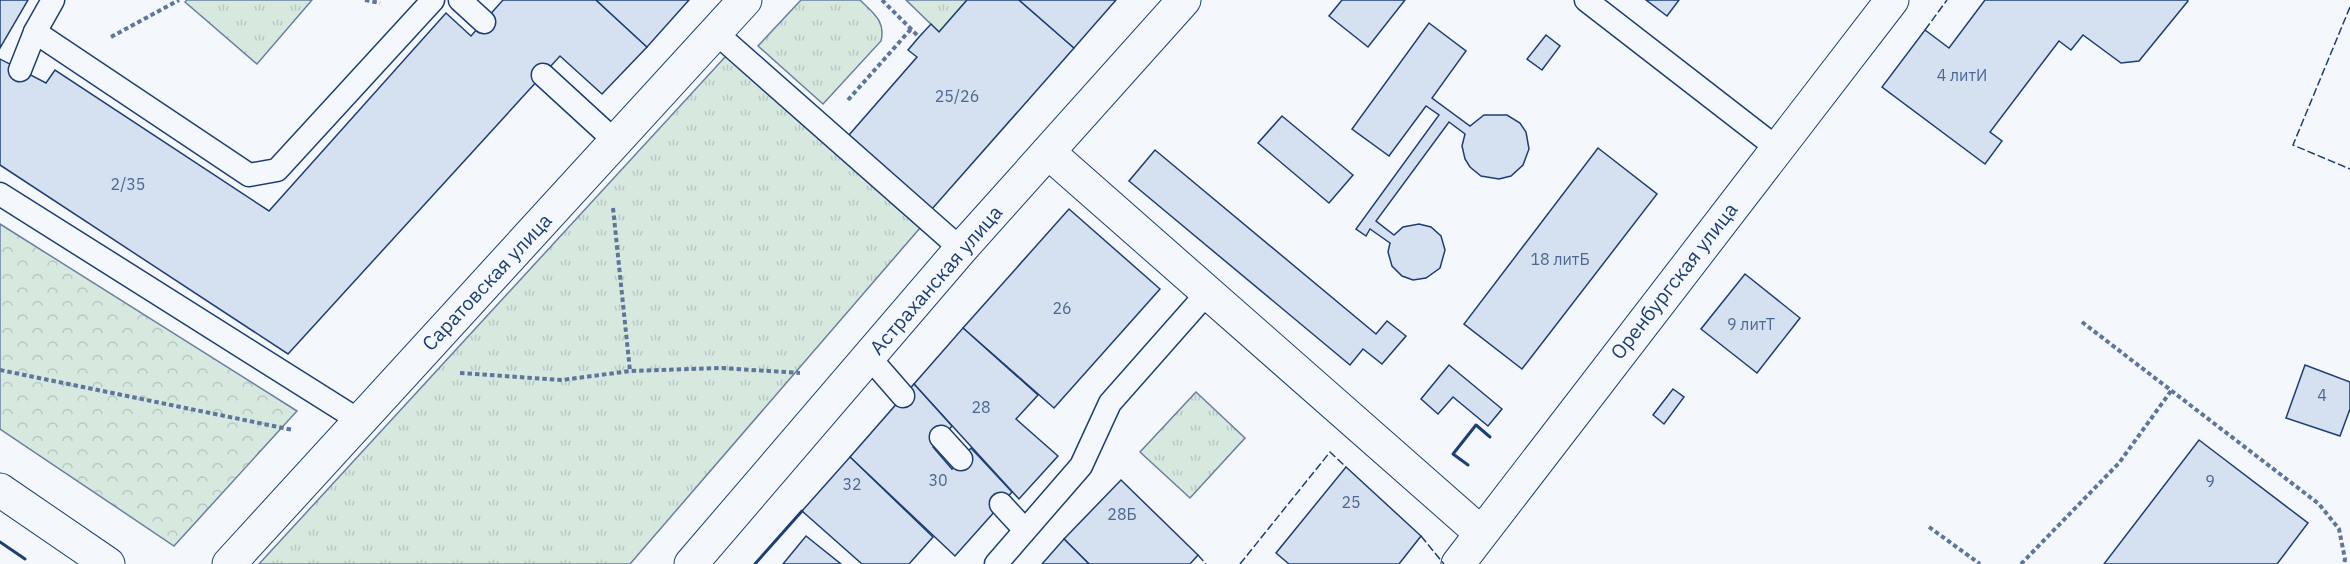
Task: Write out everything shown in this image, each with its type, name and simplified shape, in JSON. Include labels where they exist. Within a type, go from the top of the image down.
[{"type":"street","name":"Саратовская улица","points":[[229,564],[745,0]]},
{"type":"street","name":"Астраханская улица","points":[[692,564],[961,249],[1184,0]]},
{"type":"street","name":"Оренбургская улица","points":[[1458,564],[1892,0]]},
{"type":"street","points":[[1048,152],[1481,533]]},
{"type":"street","points":[[0,490],[108,564]]},
{"type":"lane","points":[[20,70],[35,32],[53,0]]},
{"type":"lane","points":[[35,32],[76,57],[249,174],[278,170],[433,0]]},
{"type":"lane","points":[[460,0],[484,22]]},
{"type":"lane","points":[[1586,0],[1777,148]]},
{"type":"lane","points":[[715,32],[961,249]]},
{"type":"lane","points":[[543,75],[611,145]]},
{"type":"lane","points":[[0,194],[360,421]]},
{"type":"lane","points":[[996,564],[1081,466],[1110,403],[1208,292]]},
{"type":"lane","points":[[868,357],[903,396]]},
{"type":"lane","points":[[941,437],[961,459]]},
{"type":"lane","points":[[1001,504],[1025,530]]},
{"type":"path","points":[[76,57],[179,0]]},
{"type":"path","points":[[882,0],[919,37]]},
{"type":"path","points":[[823,128],[911,29]]},
{"type":"path","points":[[611,145],[630,371]]},
{"type":"path","points":[[2082,322],[2319,504],[2339,529],[2344,564]]},
{"type":"path","points":[[406,370],[562,380],[630,371],[722,368],[804,373]]},
{"type":"path","points":[[0,370],[303,432]]},
{"type":"path","points":[[2021,564],[2119,463],[2171,392]]},
{"type":"path","points":[[1929,527],[1980,564]]},
{"type":"green space","points":[[187,0],[312,0],[257,64],[185,2]]},
{"type":"green space","points":[[801,0],[860,0],[874,13],[882,28],[881,41],[823,104],[758,46]]},
{"type":"green space","points":[[906,0],[967,0],[939,32]]},
{"type":"green space","points":[[726,56],[920,228],[630,564],[259,564]]},
{"type":"green space","points":[[0,224],[297,411],[174,546],[0,429]]},
{"type":"green space","points":[[1196,392],[1245,438],[1190,498],[1140,452]]},
{"type":"building","points":[[0,0],[28,0],[0,48]]},
{"type":"building","points":[[503,0],[596,0],[647,47],[602,94],[560,56],[288,354],[0,165],[0,59],[46,83],[55,70],[269,211],[446,13],[471,36]]},
{"type":"building","points":[[596,0],[689,0],[647,47]]},
{"type":"building","points":[[967,0],[1019,0],[1074,48],[932,209],[849,135],[917,57],[908,50],[919,37],[931,24],[939,32]]},
{"type":"building","points":[[1019,0],[1116,0],[1074,48]]},
{"type":"building","points":[[1342,0],[1405,0],[1368,47],[1329,16]]},
{"type":"building","points":[[1646,0],[1679,0],[1667,16]]},
{"type":"building","points":[[1985,0],[2188,1],[2139,61],[2121,63],[2083,35],[2071,50],[2059,41],[1990,132],[2002,141],[1985,164],[1882,87],[1925,30],[1949,48]]},
{"type":"building","points":[[1429,23],[1466,51],[1432,98],[1470,126],[1484,115],[1507,115],[1520,123],[1526,132],[1529,149],[1523,165],[1511,176],[1499,179],[1481,176],[1470,167],[1465,159],[1462,146],[1465,134],[1449,122],[1376,221],[1394,235],[1403,227],[1419,224],[1431,227],[1441,236],[1445,250],[1440,268],[1426,278],[1413,280],[1402,276],[1392,266],[1388,252],[1390,243],[1370,229],[1366,236],[1356,229],[1439,115],[1426,106],[1389,156],[1352,129]]},
{"type":"building","points":[[1546,35],[1560,46],[1542,70],[1527,59]]},
{"type":"building","points":[[1282,116],[1353,175],[1329,203],[1258,143]]},
{"type":"building","points":[[1598,148],[1657,194],[1522,369],[1464,324]]},
{"type":"building","points":[[1155,150],[1376,334],[1387,321],[1406,336],[1382,364],[1363,349],[1350,365],[1129,181]]},
{"type":"building","points":[[1069,209],[1160,289],[1054,408],[963,328]]},
{"type":"building","points":[[1745,274],[1800,318],[1757,373],[1701,329]]},
{"type":"building","points":[[963,328],[1038,395],[1016,419],[1058,456],[1019,499],[914,384]]},
{"type":"building","points":[[1449,365],[1502,409],[1488,426],[1453,397],[1438,414],[1421,399]]},
{"type":"building","points":[[2305,365],[2350,382],[2350,409],[2340,436],[2286,418]]},
{"type":"building","points":[[914,384],[952,426],[933,447],[952,469],[971,448],[1012,492],[955,556],[850,457]]},
{"type":"building","points":[[1673,389],[1684,397],[1664,424],[1653,415]]},
{"type":"building","points":[[2199,440],[2308,523],[2277,564],[2104,564]]},
{"type":"building","points":[[850,457],[933,537],[909,564],[862,564],[802,511]]},
{"type":"building","points":[[1346,467],[1421,536],[1399,564],[1289,564],[1276,553]]},
{"type":"building","points":[[1121,480],[1198,555],[1190,564],[1089,564],[1064,539]]},
{"type":"building","points":[[806,536],[841,564],[783,564]]},
{"type":"building","points":[[1064,539],[1089,564],[1042,564]]},
{"type":"fence","points":[[1925,30],[1947,0]]},
{"type":"fence","points":[[2350,7],[2293,145],[2350,169]]},
{"type":"fence","points":[[1240,564],[1330,452],[1346,467]]},
{"type":"fence","points":[[1421,536],[1444,564]]},
{"type":"fence","points":[[1198,555],[1206,564]]},
{"type":"wall","points":[[1468,465],[1453,454],[1476,425],[1490,437]]},
{"type":"wall","points":[[755,564],[802,511]]},
{"type":"wall","points":[[0,542],[25,559]]}]
